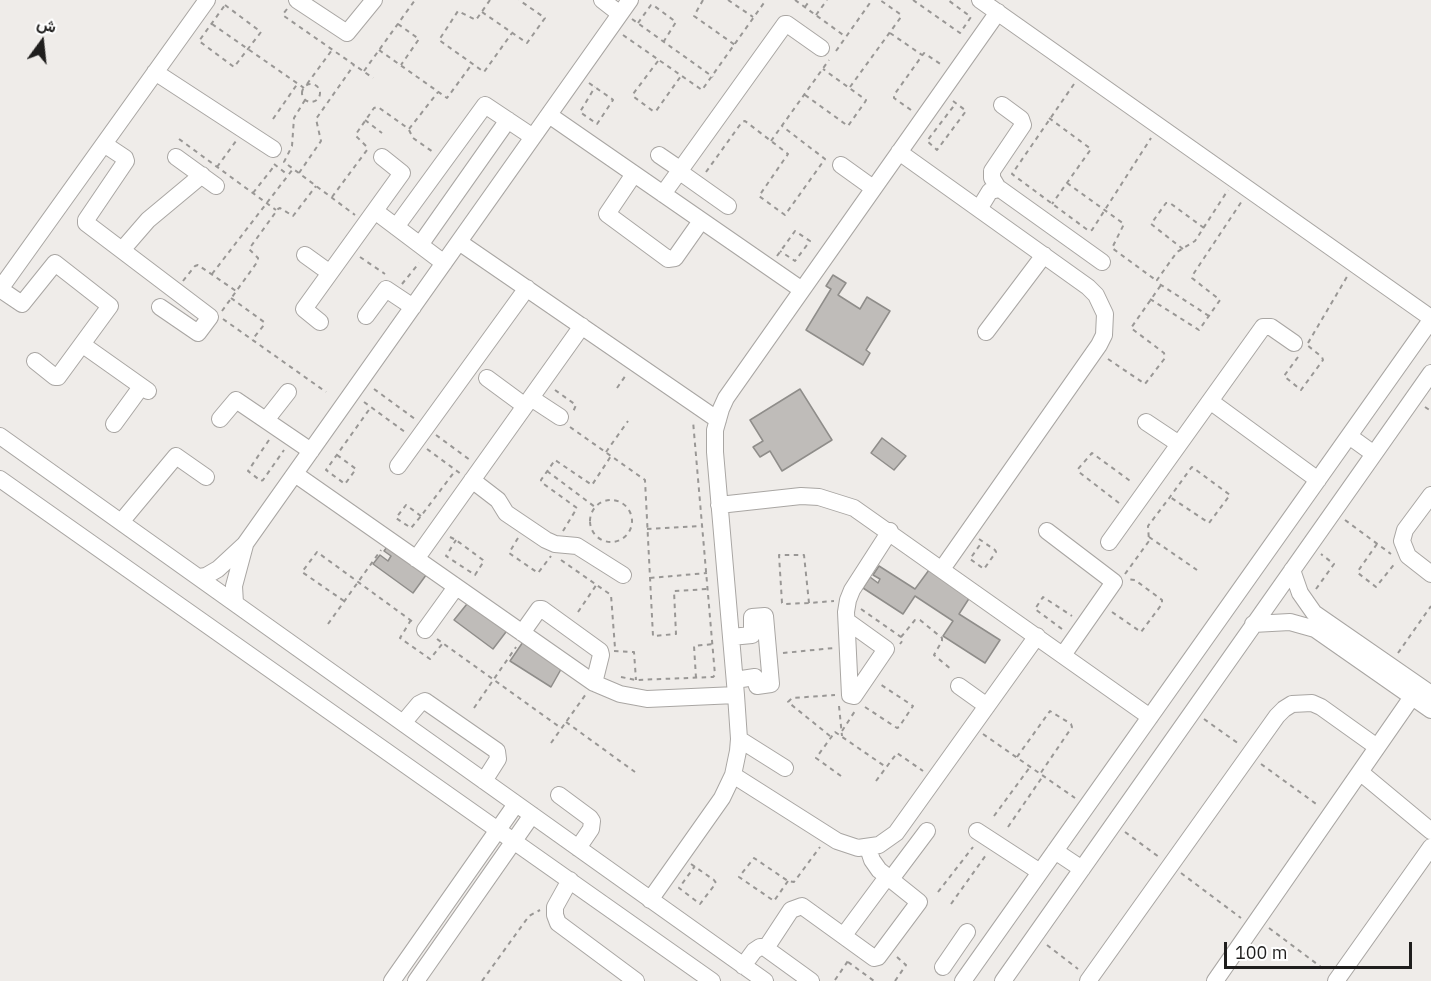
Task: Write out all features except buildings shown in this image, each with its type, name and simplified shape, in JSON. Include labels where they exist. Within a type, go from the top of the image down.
[{"type":"street","points":[[35,361],[58,377],[110,306],[56,264],[52,264],[22,304],[0,289],[207,0]]},
{"type":"street","points":[[293,3],[346,33],[350,32],[374,0]]},
{"type":"street","points":[[199,577],[218,569],[245,544],[621,13],[602,0]]},
{"type":"street","points":[[963,981],[1431,319],[980,0]]},
{"type":"street","points":[[650,900],[688,861],[733,775],[740,739],[714,452],[718,420],[726,398],[998,12]]},
{"type":"street","points":[[663,194],[785,24],[821,48]]},
{"type":"street","points":[[155,72],[271,157]]},
{"type":"street","points":[[396,227],[485,105],[533,138]]},
{"type":"street","points":[[1002,105],[1021,119],[1023,125],[992,171],[992,178],[998,188],[1102,262]]},
{"type":"street","points":[[549,115],[802,290]]},
{"type":"street","points":[[419,252],[508,120]]},
{"type":"street","points":[[104,144],[126,161],[85,222],[210,315],[197,333],[160,307]]},
{"type":"street","points":[[899,152],[1088,287],[1102,304],[1106,325],[1104,335],[1096,350],[975,537],[942,569]]},
{"type":"street","points":[[659,155],[728,206]]},
{"type":"street","points":[[176,157],[216,186]]},
{"type":"street","points":[[320,322],[304,310],[402,172],[382,157]]},
{"type":"street","points":[[841,165],[873,188]]},
{"type":"street","points":[[634,174],[607,214],[668,259],[675,258],[701,220]]},
{"type":"street","points":[[122,250],[148,220],[202,175]]},
{"type":"street","points":[[979,209],[990,191],[998,188]]},
{"type":"street","points":[[370,217],[396,227],[419,252],[444,263]]},
{"type":"street","points":[[459,242],[718,420]]},
{"type":"street","points":[[304,255],[330,273]]},
{"type":"street","points":[[986,332],[1044,255]]},
{"type":"street","points":[[398,466],[527,288]]},
{"type":"street","points":[[366,316],[387,289],[413,307]]},
{"type":"street","points":[[416,559],[582,326]]},
{"type":"street","points":[[1109,542],[1263,327],[1271,327],[1301,344]]},
{"type":"street","points":[[83,345],[144,389],[114,424]]},
{"type":"street","points":[[1003,981],[1431,373]]},
{"type":"street","points":[[487,378],[528,402],[565,419]]},
{"type":"street","points":[[279,429],[288,392]]},
{"type":"street","points":[[220,419],[236,400],[312,451]]},
{"type":"street","points":[[1210,401],[1318,480]]},
{"type":"street","points":[[1146,422],[1179,444]]},
{"type":"street","points":[[0,436],[765,981]]},
{"type":"street","points":[[1349,436],[1374,453]]},
{"type":"street","points":[[121,522],[177,456],[206,477]]},
{"type":"street","points":[[295,474],[594,683],[620,694],[648,699],[736,687],[755,677],[757,686],[770,685],[764,615],[752,617],[752,634],[731,637]]},
{"type":"street","points":[[0,479],[712,981]]},
{"type":"street","points":[[472,480],[498,500],[506,513],[526,527],[555,544],[577,546],[623,575]]},
{"type":"street","points":[[719,505],[801,495],[819,497],[854,508],[890,531],[1150,717]]},
{"type":"street","points":[[1431,495],[1405,530],[1402,541],[1402,555],[1431,573]]},
{"type":"street","points":[[847,621],[848,600],[852,590],[890,531]]},
{"type":"street","points":[[1047,531],[1113,580],[1113,585],[1063,655]]},
{"type":"street","points":[[235,603],[234,582],[245,544]]},
{"type":"street","points":[[1292,570],[1297,587],[1306,603],[1323,621],[1431,694]]},
{"type":"street","points":[[425,630],[456,587]]},
{"type":"street","points":[[523,634],[539,609],[542,609],[600,651],[594,683]]},
{"type":"street","points":[[1253,624],[1290,622],[1315,629],[1431,710]]},
{"type":"street","points":[[733,775],[847,846],[868,848],[879,845],[896,833],[1037,636]]},
{"type":"street","points":[[959,686],[987,706]]},
{"type":"street","points":[[1215,981],[1412,697]]},
{"type":"street","points":[[403,723],[419,704],[425,701],[497,751],[498,759],[484,781]]},
{"type":"street","points":[[1089,980],[1284,709],[1302,702],[1312,703],[1377,747]]},
{"type":"street","points":[[740,739],[785,768]]},
{"type":"street","points":[[1360,771],[1431,831]]},
{"type":"street","points":[[559,795],[592,821],[591,829],[578,848]]},
{"type":"street","points":[[392,981],[516,804]]},
{"type":"street","points":[[416,981],[532,815]]},
{"type":"street","points":[[844,935],[927,831]]},
{"type":"street","points":[[985,836],[1040,872]]},
{"type":"street","points":[[1337,980],[1431,847]]},
{"type":"street","points":[[766,948],[791,910],[798,906],[806,907],[876,958],[886,948],[919,902],[875,866],[868,848]]},
{"type":"street","points":[[1055,850],[1082,868]]},
{"type":"street","points":[[570,880],[555,907],[556,919],[561,926],[636,981]]},
{"type":"street","points":[[943,967],[967,932]]},
{"type":"street","points":[[743,966],[757,949],[766,948],[811,981]]},
{"type":"street","points":[[955,949],[976,963]]},
{"type":"path","points":[[364,72],[415,0]]},
{"type":"path","points":[[490,0],[475,20],[458,11],[439,40],[485,71],[512,33]]},
{"type":"path","points":[[482,12],[528,43],[545,20],[519,0]]},
{"type":"path","points":[[704,0],[694,16],[735,45]]},
{"type":"path","points":[[728,0],[754,18]]},
{"type":"path","points":[[621,13],[659,60],[702,90],[766,0]]},
{"type":"path","points":[[795,0],[846,37]]},
{"type":"path","points":[[805,7],[810,0]]},
{"type":"path","points":[[816,15],[827,0]]},
{"type":"path","points":[[771,141],[872,0]]},
{"type":"path","points":[[849,88],[901,14],[880,0]]},
{"type":"path","points":[[913,0],[960,33],[971,17],[948,0]]},
{"type":"path","points":[[293,3],[283,16],[373,78]]},
{"type":"path","points":[[226,5],[261,32],[249,49],[233,67],[199,41],[226,5]]},
{"type":"path","points":[[638,23],[650,6],[654,5],[676,22],[663,41]]},
{"type":"path","points":[[621,13],[713,76]]},
{"type":"path","points":[[211,23],[298,83],[305,86],[314,84],[320,90],[320,94],[317,100],[309,102],[302,94],[305,86],[332,50]]},
{"type":"path","points":[[398,24],[419,39],[401,65]]},
{"type":"path","points":[[889,32],[954,74]]},
{"type":"path","points":[[379,50],[448,98],[472,64]]},
{"type":"path","points":[[922,55],[894,96],[923,118]]},
{"type":"path","points":[[659,60],[633,94],[653,111],[656,111],[681,76]]},
{"type":"path","points":[[299,173],[321,141],[316,119],[354,65]]},
{"type":"path","points":[[804,95],[848,126],[866,101],[823,69]]},
{"type":"path","points":[[1082,72],[1012,174],[1090,231],[1158,126]]},
{"type":"path","points":[[577,75],[595,87],[613,100],[597,124],[580,112],[595,87]]},
{"type":"path","points":[[273,119],[298,83]]},
{"type":"path","points":[[409,129],[438,92]]},
{"type":"path","points":[[305,100],[294,118],[292,146],[284,160],[332,198],[370,217]]},
{"type":"path","points":[[956,103],[927,142],[938,150],[965,112]]},
{"type":"path","points":[[332,198],[368,149],[356,135],[365,120],[377,107],[409,129],[413,138],[445,160]]},
{"type":"path","points":[[1050,118],[1090,147],[1052,204]]},
{"type":"path","points":[[365,120],[382,133]]},
{"type":"path","points":[[697,184],[743,121],[788,155],[759,196],[784,215],[825,159],[782,126]]},
{"type":"path","points":[[179,139],[277,211]]},
{"type":"path","points":[[217,167],[240,139]]},
{"type":"path","points":[[253,193],[271,157],[288,175]]},
{"type":"path","points":[[212,274],[293,169]]},
{"type":"path","points":[[1157,281],[1176,254],[1195,241],[1235,180]]},
{"type":"path","points":[[1067,183],[1124,225],[1112,249],[1209,316]]},
{"type":"path","points":[[316,186],[294,215],[291,216],[280,208],[249,248],[249,251],[259,260],[218,316],[326,392]]},
{"type":"path","points":[[1150,300],[1197,330],[1220,299],[1191,276],[1249,190]]},
{"type":"path","points":[[1184,249],[1151,224],[1166,203],[1170,203],[1204,228]]},
{"type":"path","points":[[768,267],[780,251],[795,231],[810,241],[795,261],[780,251]]},
{"type":"path","points":[[347,249],[391,278]]},
{"type":"path","points":[[400,284],[404,283],[419,262],[419,252]]},
{"type":"path","points":[[1301,344],[1322,357],[1323,360],[1303,388],[1299,389],[1284,376],[1301,344],[1354,264]]},
{"type":"path","points":[[176,290],[196,265],[199,265],[236,291]]},
{"type":"path","points":[[1096,350],[1143,384],[1147,383],[1166,355],[1132,329],[1132,326],[1161,285]]},
{"type":"path","points":[[231,298],[264,322],[252,340]]},
{"type":"path","points":[[617,388],[628,373]]},
{"type":"path","points":[[554,387],[576,405],[565,419],[645,480],[654,636],[676,634],[674,592],[708,589]]},
{"type":"path","points":[[337,455],[356,469],[345,484],[326,471],[337,455],[371,407]]},
{"type":"path","points":[[615,675],[636,680],[713,677],[716,675],[691,416]]},
{"type":"path","points":[[606,452],[628,420]]},
{"type":"path","points":[[279,429],[263,480],[261,481],[248,471],[279,429]]},
{"type":"path","points":[[1131,512],[1078,472],[1078,469],[1092,453],[1145,492]]},
{"type":"path","points":[[555,544],[577,508],[541,482],[547,471],[555,460],[592,485],[611,456]]},
{"type":"path","points":[[1100,603],[1140,632],[1143,631],[1162,604],[1162,600],[1133,580],[1119,581],[1149,541],[1148,526],[1170,497],[1193,467],[1230,495],[1209,523],[1170,497]]},
{"type":"path","points":[[421,516],[406,505],[396,518],[410,529],[421,516],[456,470]]},
{"type":"path","points":[[547,471],[595,507]]},
{"type":"path","points":[[611,500],[627,508],[632,519],[627,536],[611,543],[599,539],[590,524],[595,507],[611,500]]},
{"type":"path","points":[[1333,511],[1377,544],[1402,555],[1375,586],[1358,572],[1377,544]]},
{"type":"path","points":[[647,529],[702,526]]},
{"type":"path","points":[[526,527],[509,553],[538,573],[553,554],[612,596],[614,652],[634,652],[636,680]]},
{"type":"path","points":[[438,528],[456,540],[484,561],[475,575],[446,556],[456,540]]},
{"type":"path","points":[[975,537],[996,552],[984,569],[970,561],[975,537]]},
{"type":"path","points":[[1149,537],[1197,570]]},
{"type":"path","points":[[328,624],[388,540]]},
{"type":"path","points":[[1306,603],[1334,564],[1309,545]]},
{"type":"path","points":[[808,603],[804,554],[779,555],[782,603],[808,603],[848,600]]},
{"type":"path","points":[[649,578],[706,573]]},
{"type":"path","points":[[578,612],[597,584]]},
{"type":"path","points":[[1044,596],[1080,631],[1035,608],[1044,596]]},
{"type":"path","points":[[1389,666],[1431,606]]},
{"type":"path","points":[[411,620],[400,638],[430,659],[442,643]]},
{"type":"path","points":[[901,637],[914,621],[920,620],[942,638],[934,655],[952,670]]},
{"type":"path","points":[[474,708],[523,634]]},
{"type":"path","points":[[696,678],[694,646],[713,644]]},
{"type":"path","points":[[768,654],[834,648]]},
{"type":"path","points":[[860,704],[897,728],[899,727],[913,706],[876,681]]},
{"type":"path","points":[[551,743],[594,683]]},
{"type":"path","points":[[831,736],[788,702],[792,698],[838,694]]},
{"type":"path","points":[[1008,827],[1072,728],[1071,724],[1050,711],[1017,757]]},
{"type":"path","points":[[1192,711],[1330,814]]},
{"type":"path","points":[[566,722],[635,772]]},
{"type":"path","points":[[972,726],[1087,806]]},
{"type":"path","points":[[841,776],[816,758],[831,736],[837,732],[886,767]]},
{"type":"path","points":[[876,780],[898,753],[935,779]]},
{"type":"path","points":[[994,816],[1030,766]]},
{"type":"path","points":[[1113,823],[1170,866],[1337,980]]},
{"type":"path","points":[[788,881],[774,901],[739,877],[754,858],[788,881],[796,881],[828,835]]},
{"type":"path","points":[[938,892],[985,836]]},
{"type":"path","points":[[951,904],[985,836]]},
{"type":"path","points":[[688,861],[716,883],[701,904],[679,888],[688,861]]},
{"type":"path","points":[[482,981],[530,916],[539,910],[555,907]]},
{"type":"path","points":[[1035,936],[1089,980]]},
{"type":"path","points":[[835,980],[859,946]]},
{"type":"path","points":[[886,948],[906,964],[894,981]]},
{"type":"path","points":[[848,962],[874,981]]}]
